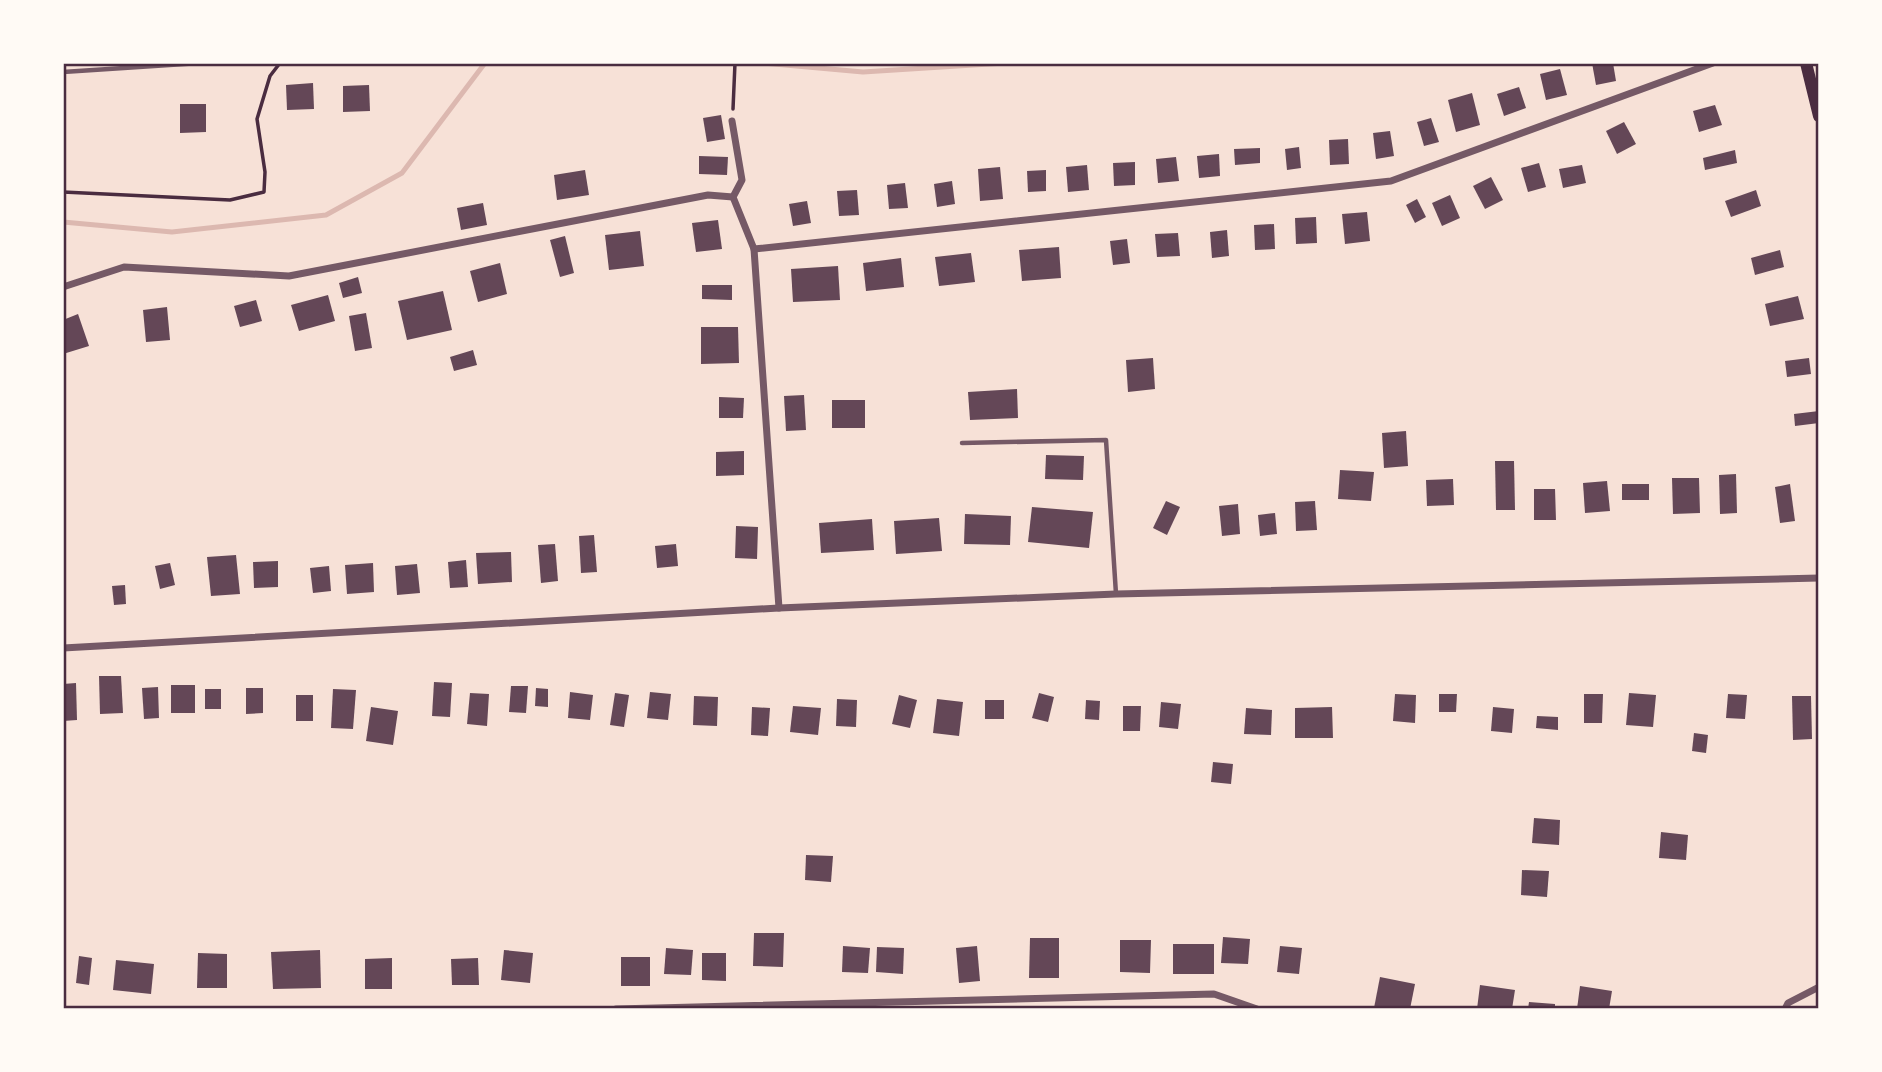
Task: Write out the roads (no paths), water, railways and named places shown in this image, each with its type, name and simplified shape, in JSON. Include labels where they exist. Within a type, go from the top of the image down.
[{"type":"main road","points":[[1806,63],[1819,116]]},
{"type":"street","points":[[754,249],[1391,181],[1713,63]]},
{"type":"street","points":[[732,121],[742,180],[733,197],[754,249],[779,608]]},
{"type":"street","points":[[63,287],[124,267],[289,276],[708,195],[733,197]]},
{"type":"street","points":[[63,648],[779,608],[1116,594],[1819,578]]},
{"type":"street","points":[[1785,1009],[1788,1003],[1819,987]]},
{"type":"street","points":[[616,1009],[1214,994],[1257,1009]]},
{"type":"lane","points":[[63,72],[197,63]]},
{"type":"lane","points":[[962,443],[1106,440],[1116,594]]},
{"type":"waterway","points":[[63,222],[172,232],[326,215],[402,173],[485,63]]},
{"type":"waterway","points":[[763,63],[863,72],[1005,63]]}]
